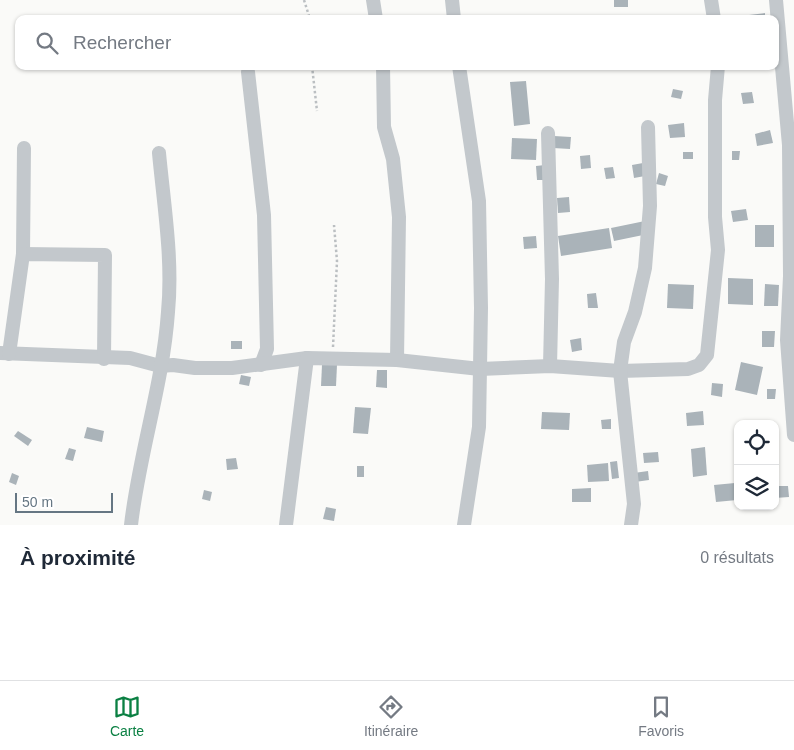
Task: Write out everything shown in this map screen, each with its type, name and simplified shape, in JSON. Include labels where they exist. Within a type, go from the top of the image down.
[{"type":"street","points":[[373,0],[375,15]]},
{"type":"street","points":[[452,0],[454,15]]},
{"type":"street","points":[[711,0],[713,15]]},
{"type":"street","points":[[776,0],[777,15]]},
{"type":"street","points":[[779,33],[789,145],[790,276],[787,340],[794,436]]},
{"type":"street","points":[[383,70],[384,127],[393,159],[399,217],[397,360]]},
{"type":"street","points":[[460,70],[479,201],[479,427],[464,525]]},
{"type":"street","points":[[24,148],[23,254],[5,354],[104,359],[130,358],[160,366],[232,368],[307,358],[333,358],[397,360],[480,370],[550,366],[620,371],[688,369],[699,365],[707,355],[718,250],[715,217],[715,100],[718,70]]},
{"type":"street","points":[[248,72],[264,215],[267,349],[261,365]]},
{"type":"street","points":[[631,525],[634,504],[620,371],[624,342],[635,312],[645,268],[650,206],[648,127]]},
{"type":"street","points":[[548,132],[552,279],[550,366]]},
{"type":"street","points":[[130,525],[169,311],[167,237],[159,153]]},
{"type":"street","points":[[23,254],[105,255],[104,359]]},
{"type":"street","points":[[286,525],[307,358]]},
{"type":"path","points":[[304,0],[309,15]]},
{"type":"path","points":[[312,70],[317,111]]},
{"type":"path","points":[[333,358],[333,317],[337,261],[334,225]]},
{"type":"building","points":[[614,0],[628,0],[628,7],[614,7]]},
{"type":"building","points":[[765,13],[765,15],[749,15]]},
{"type":"building","points":[[526,81],[530,124],[514,126],[510,82]]},
{"type":"building","points":[[673,89],[683,91],[681,99],[671,97]]},
{"type":"building","points":[[752,92],[754,103],[743,104],[741,93]]},
{"type":"building","points":[[684,123],[685,137],[670,138],[668,125]]},
{"type":"building","points":[[770,130],[773,143],[757,146],[755,134]]},
{"type":"building","points":[[554,136],[571,137],[570,149],[553,148]]},
{"type":"building","points":[[512,138],[537,139],[536,160],[511,159]]},
{"type":"building","points":[[732,151],[740,151],[739,160],[732,160]]},
{"type":"building","points":[[683,152],[693,152],[693,159],[683,159]]},
{"type":"building","points":[[590,155],[591,168],[581,169],[580,156]]},
{"type":"building","points":[[643,163],[645,176],[634,178],[632,165]]},
{"type":"building","points":[[545,165],[546,180],[537,180],[536,166]]},
{"type":"building","points":[[613,167],[615,178],[606,179],[604,168]]},
{"type":"building","points":[[659,173],[668,176],[665,186],[656,184]]},
{"type":"building","points":[[569,197],[570,212],[558,213],[557,198]]},
{"type":"building","points":[[746,209],[748,220],[733,222],[731,211]]},
{"type":"building","points":[[645,221],[648,234],[614,241],[611,228]]},
{"type":"building","points":[[755,225],[774,225],[774,247],[755,247]]},
{"type":"building","points":[[609,228],[612,248],[561,256],[558,236]]},
{"type":"building","points":[[536,236],[537,248],[524,249],[523,237]]},
{"type":"building","points":[[728,278],[753,279],[753,305],[728,304]]},
{"type":"building","points":[[668,284],[694,285],[693,309],[667,308]]},
{"type":"building","points":[[765,284],[779,285],[778,306],[764,306]]},
{"type":"building","points":[[596,293],[598,308],[588,308],[587,294]]},
{"type":"building","points":[[762,331],[775,331],[774,347],[762,347]]},
{"type":"building","points":[[581,338],[582,350],[572,352],[570,340]]},
{"type":"building","points":[[231,341],[242,341],[242,349],[231,349]]},
{"type":"building","points":[[741,362],[763,367],[757,395],[735,390]]},
{"type":"building","points":[[322,365],[337,365],[336,386],[321,386]]},
{"type":"building","points":[[377,370],[387,370],[387,388],[376,387]]},
{"type":"building","points":[[241,375],[251,377],[249,386],[239,384]]},
{"type":"building","points":[[712,383],[723,384],[722,397],[711,395]]},
{"type":"building","points":[[767,389],[776,389],[775,399],[767,399]]},
{"type":"building","points":[[355,407],[371,408],[368,434],[353,433]]},
{"type":"building","points":[[703,411],[704,425],[687,426],[686,413]]},
{"type":"building","points":[[542,412],[570,413],[569,430],[541,429]]},
{"type":"building","points":[[611,419],[611,429],[602,429],[601,420]]},
{"type":"building","points":[[87,427],[104,431],[102,442],[84,438]]},
{"type":"building","points":[[18,431],[32,440],[28,446],[14,436]]},
{"type":"building","points":[[705,447],[707,475],[693,477],[691,449]]},
{"type":"building","points":[[69,448],[76,450],[73,461],[65,459]]},
{"type":"building","points":[[658,452],[659,462],[644,463],[643,453]]},
{"type":"building","points":[[236,458],[238,469],[227,470],[226,459]]},
{"type":"building","points":[[617,461],[619,478],[612,479],[610,462]]},
{"type":"building","points":[[608,463],[609,481],[588,482],[587,465]]},
{"type":"building","points":[[357,466],[364,466],[364,477],[357,477]]},
{"type":"building","points":[[648,471],[649,480],[635,482],[634,473]]},
{"type":"building","points":[[12,473],[19,476],[16,485],[9,482]]},
{"type":"building","points":[[734,483],[734,500],[716,502],[714,485]]},
{"type":"building","points":[[779,486],[788,486],[789,497],[779,498]]},
{"type":"building","points":[[591,488],[591,502],[572,502],[572,489]]},
{"type":"building","points":[[204,490],[212,492],[210,501],[202,499]]},
{"type":"building","points":[[326,507],[336,509],[334,521],[323,519]]}]
